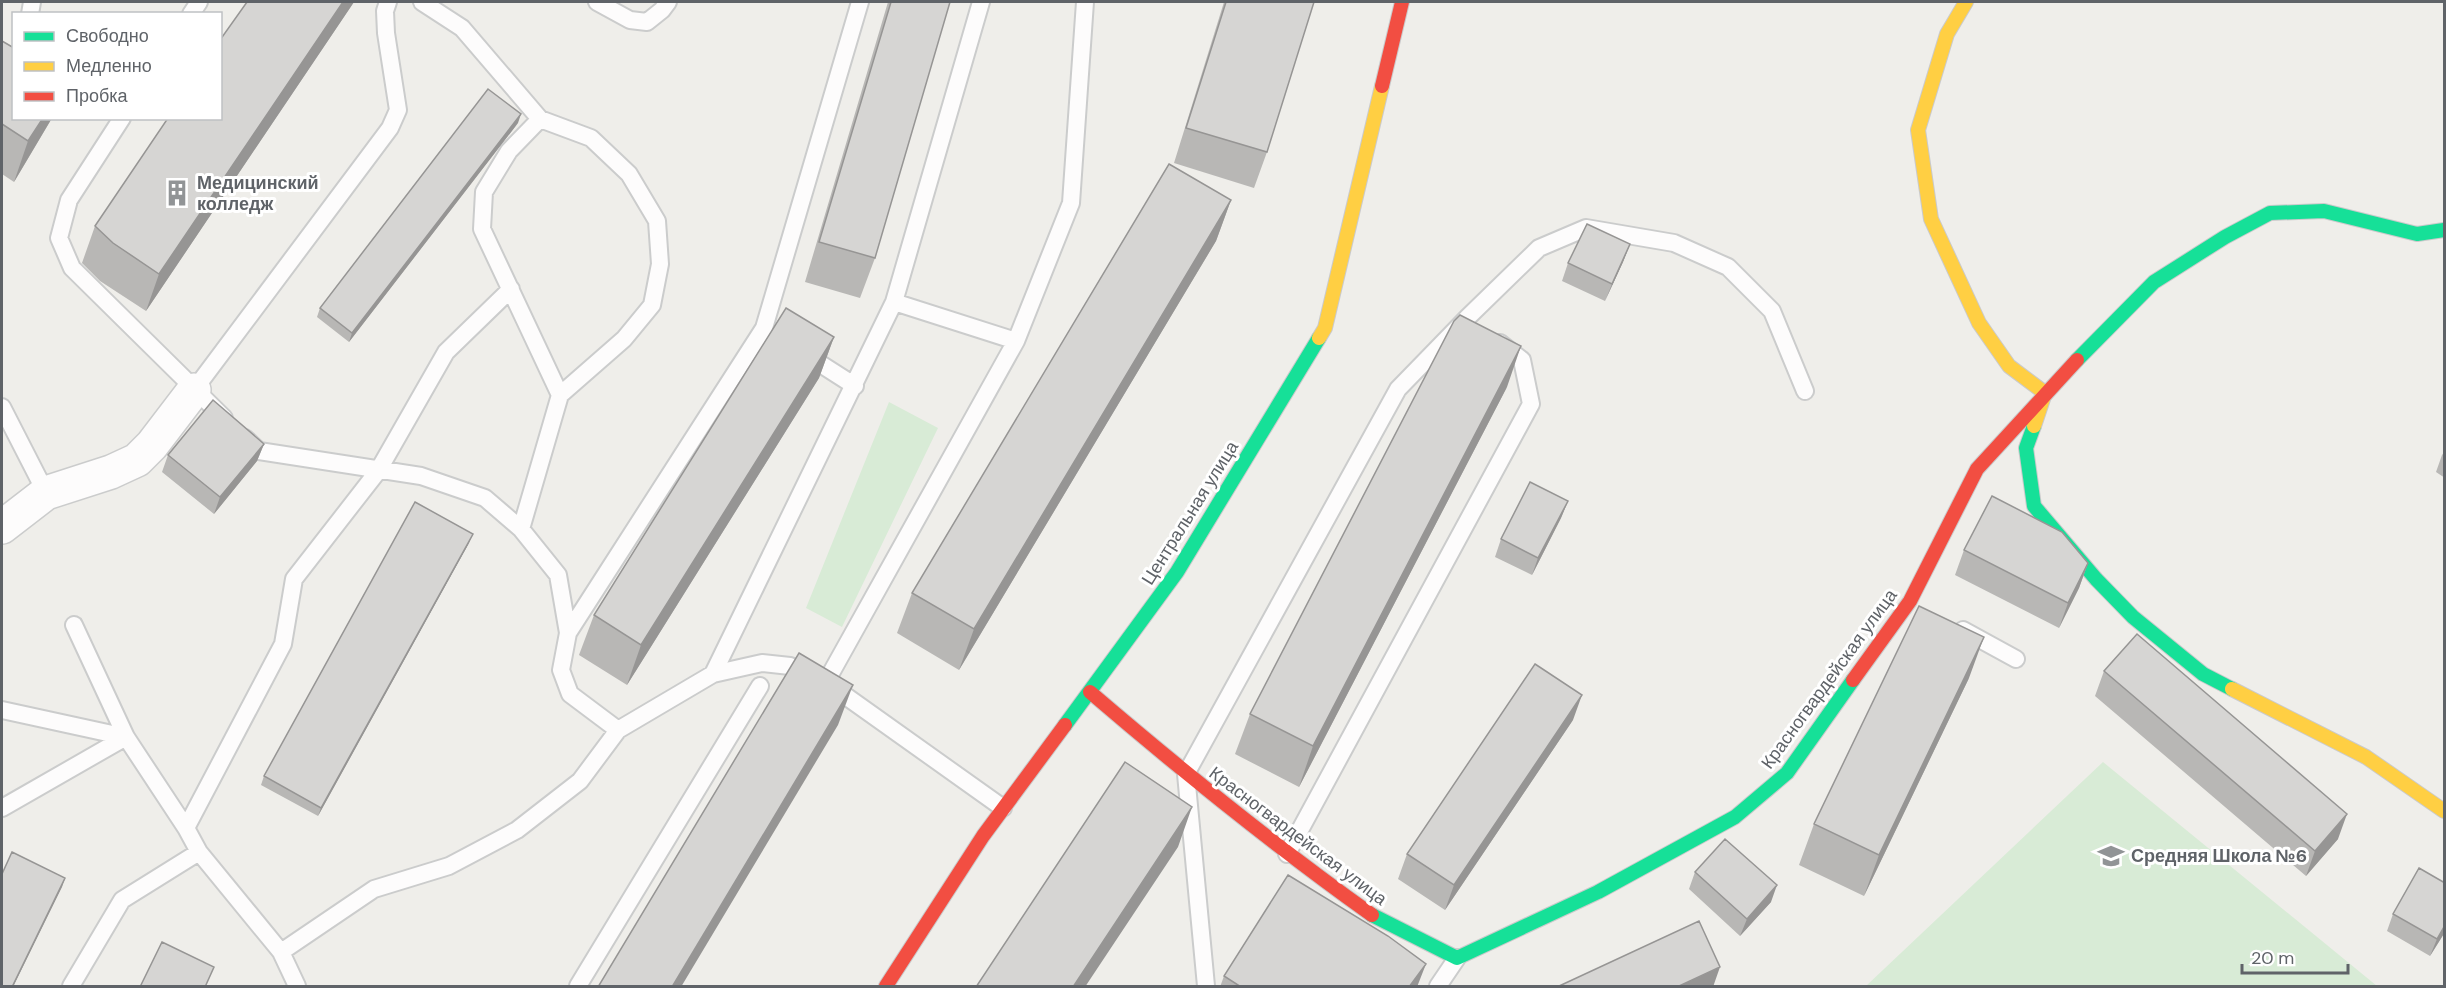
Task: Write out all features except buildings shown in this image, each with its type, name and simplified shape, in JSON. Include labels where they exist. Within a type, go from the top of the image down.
[{"type":"street","name":"Центральная улица","points":[[886,987],[1003,808],[1177,572],[1325,328],[1402,2]]},
{"type":"street","points":[[1966,2],[1947,34],[1918,130],[1931,219],[1979,323],[2009,366],[2045,393],[2026,448],[2034,506],[2096,579],[2133,617],[2203,674],[2366,757],[2445,811]]},
{"type":"street","name":"Красногвардейская улица","points":[[1090,692],[1186,774],[1287,854],[1376,918],[1457,958],[1598,892],[1735,817],[1787,773],[1915,604],[1977,469],[2045,393],[2154,282],[2225,237],[2270,213],[2324,211],[2417,234],[2445,230]]},
{"type":"street","points":[[2,527],[46,494],[111,472],[137,460],[152,445],[194,390]]},
{"type":"lane","points":[[194,390],[390,128],[398,110],[386,33],[385,11],[388,2]]},
{"type":"lane","points":[[422,2],[462,28],[540,118],[591,138],[628,174],[657,221],[660,264],[652,306],[624,339],[560,395],[521,529]]},
{"type":"lane","points":[[597,2],[630,20],[647,22],[668,2]]},
{"type":"lane","points":[[568,633],[769,332],[860,2]]},
{"type":"lane","points":[[713,674],[894,302],[981,2]]},
{"type":"lane","points":[[826,682],[1016,341],[1071,203],[1085,2]]},
{"type":"lane","points":[[540,118],[509,152],[484,192],[482,230],[560,395]]},
{"type":"lane","points":[[121,120],[69,200],[59,238],[72,268],[194,390],[259,451],[421,476],[485,498],[521,529],[558,575],[568,633],[561,670],[570,694],[618,730]]},
{"type":"lane","points":[[1206,987],[1186,774],[1398,389],[1476,325],[1539,248],[1586,228],[1674,243],[1728,267],[1772,311],[1805,390]]},
{"type":"lane","points":[[186,828],[283,644],[294,579],[378,471],[446,352],[511,289]]},
{"type":"lane","points":[[894,302],[1016,341]]},
{"type":"lane","points":[[1287,854],[1531,404],[1522,360],[1476,325]]},
{"type":"lane","points":[[794,347],[855,386]]},
{"type":"lane","points":[[2,407],[46,494]]},
{"type":"lane","points":[[1948,622],[2016,659]]},
{"type":"lane","points":[[74,625],[126,737],[186,828],[199,852],[281,952],[297,987]]},
{"type":"lane","points":[[281,952],[375,889],[449,866],[517,830],[580,781],[618,730],[713,674],[762,663],[789,666],[826,682],[1003,808]]},
{"type":"lane","points":[[578,987],[760,686]]},
{"type":"lane","points":[[2,710],[126,737]]},
{"type":"lane","points":[[2,808],[126,737]]},
{"type":"lane","points":[[71,987],[122,900],[199,852]]},
{"type":"lane","points":[[1438,987],[1457,958]]},
{"type":"green space","points":[[889,402],[938,428],[842,627],[806,608]]},
{"type":"green space","name":"Средняя Школа №6","points":[[2103,762],[2377,986],[1866,986]]},
{"type":"traffic: fast","points":[[2077,360],[2154,282],[2225,237],[2270,213],[2324,211],[2417,234],[2444,230]]},
{"type":"traffic: fast","points":[[1065,725],[1177,572],[1319,338]]},
{"type":"traffic: fast","points":[[2034,426],[2026,448],[2034,506],[2096,579],[2133,617],[2203,674],[2232,689]]},
{"type":"traffic: fast","points":[[1372,915],[1457,958],[1598,892],[1735,817],[1787,773],[1853,680]]},
{"type":"traffic: slow","points":[[1966,2],[1947,34],[1918,130],[1931,219],[1979,323],[2009,366],[2045,393],[2034,426]]},
{"type":"traffic: slow","points":[[1319,338],[1325,328],[1382,86]]},
{"type":"traffic: slow","points":[[2232,689],[2366,757],[2444,811]]},
{"type":"traffic: jam","points":[[1382,86],[1402,2]]},
{"type":"traffic: jam","points":[[1853,680],[1910,601],[1977,469],[2077,360]]},
{"type":"traffic: jam","points":[[1090,692],[1228,806],[1372,915]]},
{"type":"traffic: jam","points":[[886,986],[983,836],[1065,725]]},
{"type":"place","name":"Медицинский колледж","points":[[177,193]]},
{"type":"place","name":"Средняя Школа №6","points":[[2111,856]]}]
